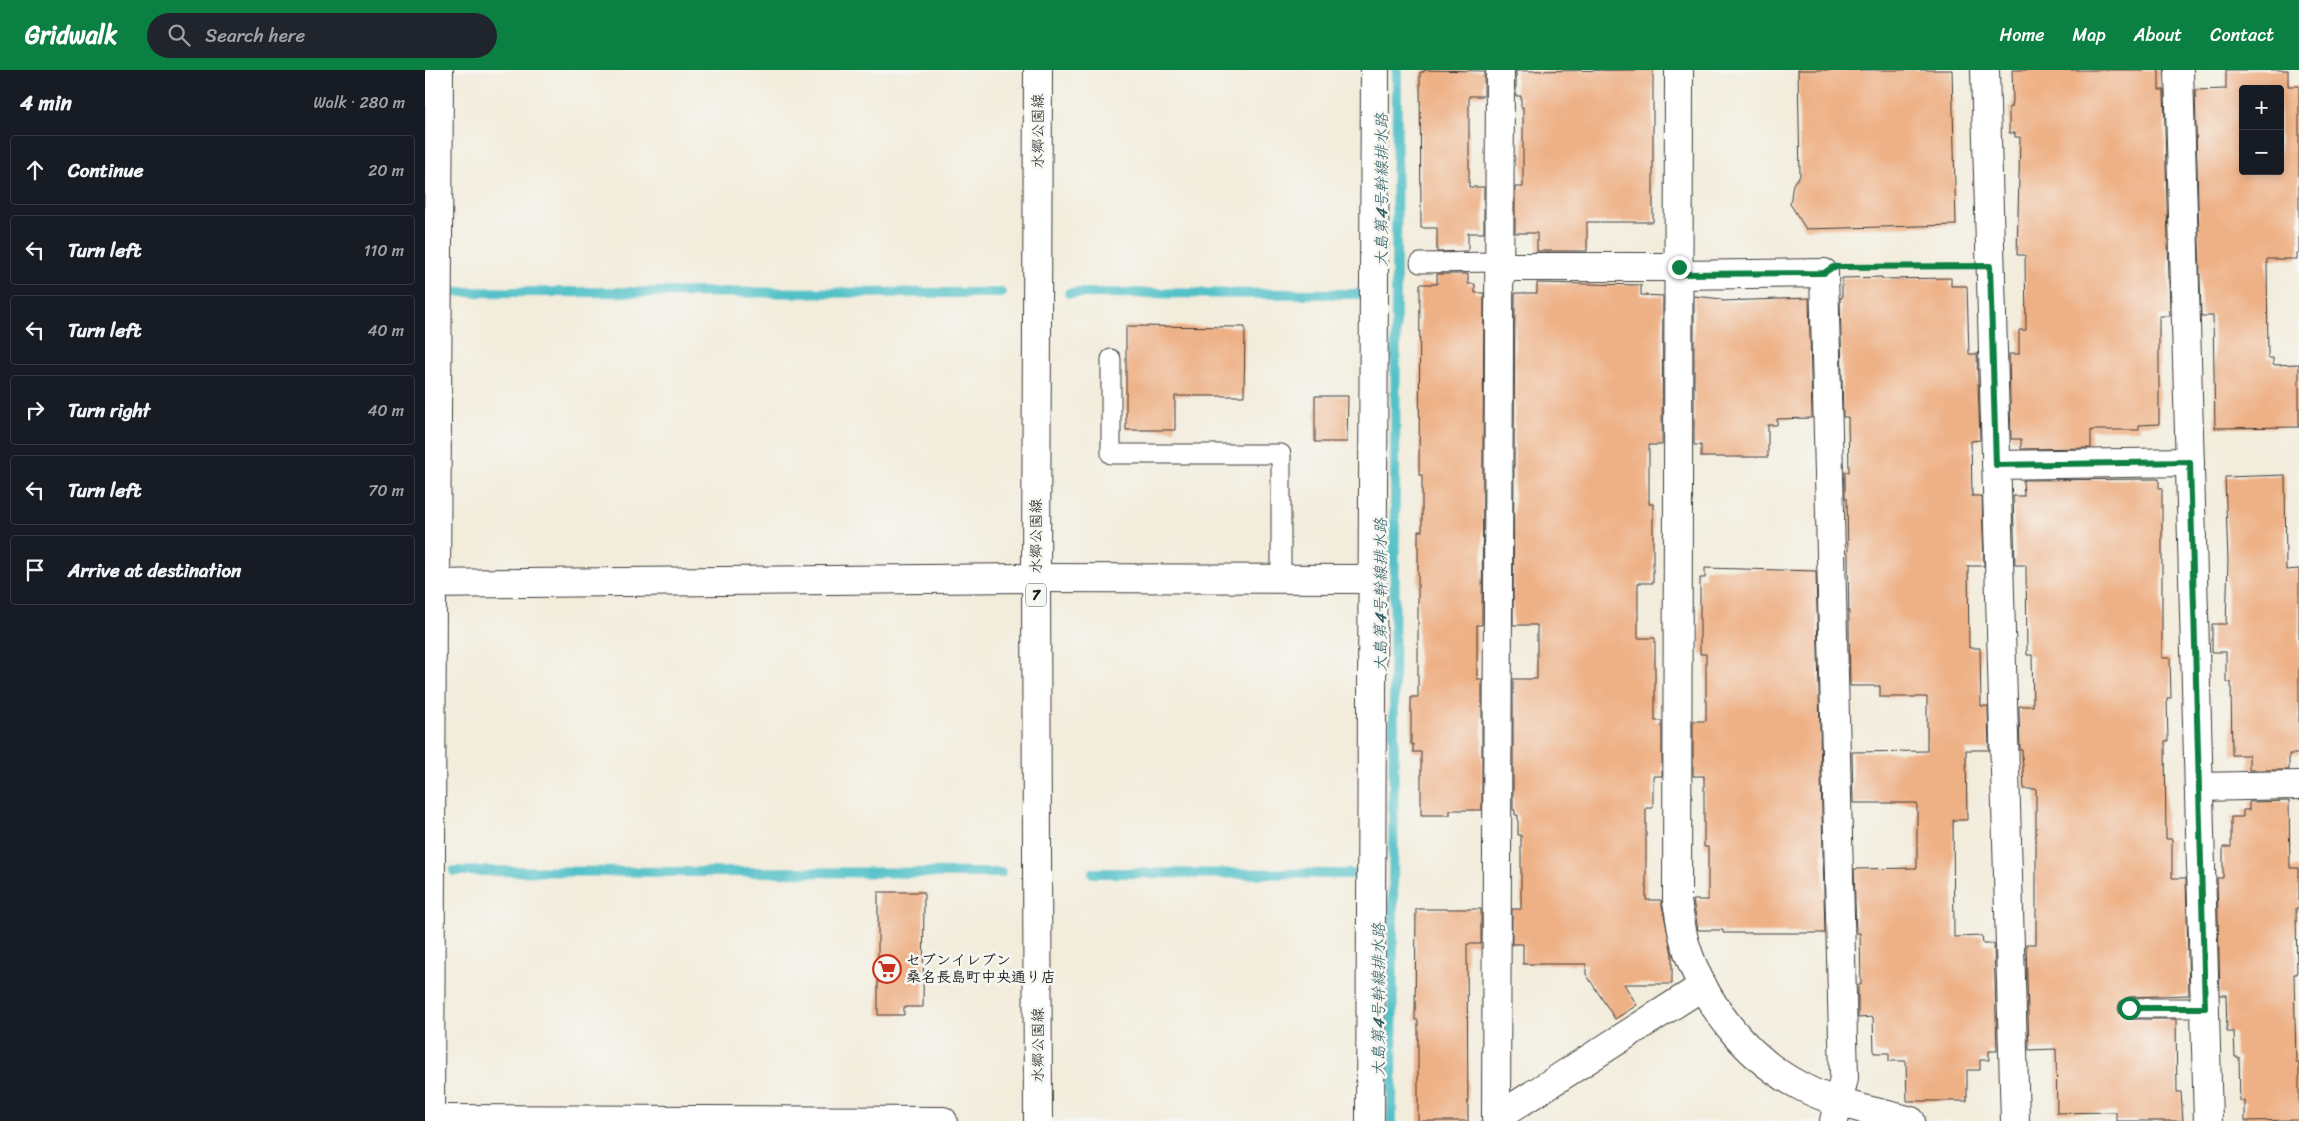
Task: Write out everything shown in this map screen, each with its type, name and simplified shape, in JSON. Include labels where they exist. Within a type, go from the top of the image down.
[{"type":"street","points":[[439,70],[431,584],[428,1119],[943,1121]]},
{"type":"street","name":"水郷公園線","points":[[1038,70],[1036,578],[1038,1121]]},
{"type":"street","points":[[1369,1121],[1375,70]]},
{"type":"street","points":[[1500,70],[1496,1118],[1703,986]]},
{"type":"street","points":[[1679,70],[1677,902],[1685,944],[1703,986],[1732,1031],[1765,1065],[1836,1112],[1911,1121]]},
{"type":"street","points":[[1985,70],[2015,1121]]},
{"type":"street","points":[[2179,70],[2208,1121]]},
{"type":"street","points":[[1499,265],[1679,271],[1824,273],[1844,1078],[1836,1112]]},
{"type":"street","points":[[1996,465],[2190,462]]},
{"type":"street","points":[[431,584],[1036,578],[1373,579]]},
{"type":"street","points":[[2199,787],[2299,785]]},
{"type":"lane","points":[[1420,263],[1499,265]]},
{"type":"lane","points":[[1111,359],[1111,454],[1281,454],[1281,579]]},
{"type":"lane","points":[[2129,1008],[2205,1008]]},
{"type":"path","points":[[1824,273],[1833,267],[1990,266]]},
{"type":"building","points":[[1424,70],[1484,71],[1484,96],[1469,96],[1469,187],[1484,187],[1484,233],[1468,233],[1468,251],[1437,252],[1437,228],[1421,228],[1420,72],[1424,72]]},
{"type":"building","points":[[1653,70],[1653,222],[1587,222],[1587,251],[1537,251],[1537,233],[1515,233],[1515,187],[1523,187],[1523,107],[1521,107],[1521,96],[1516,96],[1516,71]]},
{"type":"building","points":[[1798,70],[1952,70],[1956,225],[1806,229],[1790,204],[1793,184],[1800,176]]},
{"type":"building","points":[[2012,70],[2159,70],[2159,90],[2164,90],[2170,316],[2159,316],[2159,424],[2139,425],[2139,430],[2091,430],[2091,448],[2021,449],[2021,439],[2011,439],[2009,354],[2019,354],[2019,330],[2026,330],[2025,255],[2017,255],[2020,137],[2015,137],[2015,133],[2009,133],[2009,107],[2012,107],[2013,100]]},
{"type":"building","points":[[2226,70],[2288,70],[2288,86],[2299,86],[2299,253],[2297,253],[2297,259],[2267,259],[2268,358],[2273,358],[2273,365],[2299,364],[2299,427],[2215,428],[2213,316],[2201,316],[2195,90],[2226,89]]},
{"type":"building","points":[[1437,274],[1468,274],[1468,284],[1475,284],[1475,293],[1484,293],[1482,625],[1477,625],[1477,679],[1482,679],[1482,810],[1450,810],[1450,815],[1421,815],[1421,752],[1413,752],[1413,744],[1411,744],[1411,697],[1418,697],[1418,531],[1422,531],[1422,475],[1419,475],[1420,284],[1437,284]]},
{"type":"building","points":[[1882,277],[1882,279],[1951,278],[1951,286],[1967,286],[1969,354],[1977,354],[1980,440],[1971,441],[1972,496],[1982,496],[1984,566],[1968,566],[1969,648],[1980,648],[1981,706],[1988,706],[1989,750],[1966,750],[1967,820],[1953,820],[1954,937],[1982,936],[1983,944],[1994,944],[1997,1051],[1989,1051],[1989,1060],[1980,1060],[1980,1070],[1967,1070],[1967,1101],[1907,1101],[1906,1061],[1889,1061],[1889,1053],[1874,1053],[1873,1017],[1858,1018],[1858,985],[1861,985],[1860,933],[1856,933],[1854,869],[1917,868],[1917,803],[1853,803],[1852,752],[1927,751],[1927,697],[1880,697],[1880,686],[1850,686],[1847,498],[1845,498],[1845,472],[1849,472],[1848,417],[1843,417],[1840,298],[1842,298],[1842,278]]},
{"type":"building","points":[[1537,283],[1641,285],[1641,295],[1663,296],[1662,445],[1649,445],[1649,504],[1653,504],[1653,583],[1638,583],[1638,638],[1655,638],[1655,721],[1662,721],[1662,776],[1653,776],[1653,808],[1646,808],[1646,900],[1661,900],[1672,954],[1672,984],[1624,984],[1637,1005],[1615,1019],[1586,974],[1586,964],[1523,964],[1523,944],[1512,944],[1512,909],[1521,909],[1521,835],[1518,835],[1518,815],[1515,815],[1515,810],[1513,810],[1513,679],[1537,679],[1537,625],[1513,625],[1515,293],[1537,293]]},
{"type":"building","points":[[1694,296],[1722,299],[1722,301],[1809,298],[1812,418],[1777,419],[1777,425],[1768,425],[1768,457],[1701,457],[1701,445],[1694,445]]},
{"type":"building","points":[[1126,326],[1245,327],[1244,396],[1175,396],[1175,430],[1126,430]]},
{"type":"building","points":[[1315,396],[1348,396],[1347,442],[1315,442]]},
{"type":"building","points":[[2285,475],[2286,570],[2299,569],[2299,754],[2289,754],[2289,770],[2249,770],[2249,755],[2232,755],[2231,682],[2226,682],[2226,652],[2212,652],[2212,624],[2226,624],[2228,561],[2225,477]]},
{"type":"building","points":[[2159,479],[2159,488],[2162,488],[2162,658],[2170,658],[2171,698],[2167,698],[2168,741],[2165,741],[2166,839],[2172,839],[2172,878],[2186,878],[2189,995],[2129,997],[2120,1002],[2118,1008],[2120,1014],[2129,1019],[2176,1019],[2177,1092],[2181,1092],[2183,1121],[2116,1121],[2116,1112],[2057,1113],[2056,1049],[2029,1050],[2026,944],[2036,944],[2036,789],[2024,789],[2022,750],[2020,750],[2019,706],[2033,706],[2032,655],[2027,655],[2026,565],[2015,565],[2013,496],[2024,496],[2023,480]]},
{"type":"building","points":[[1705,568],[1816,571],[1825,933],[1723,933],[1723,930],[1698,930],[1693,900],[1708,900],[1708,847],[1704,847],[1704,776],[1693,776],[1693,721],[1706,721],[1706,654],[1700,654],[1700,578],[1705,578]]},
{"type":"building","points":[[2289,801],[2290,868],[2299,868],[2299,908],[2296,908],[2297,974],[2294,974],[2296,1062],[2299,1062],[2299,1120],[2245,1121],[2245,1101],[2240,1101],[2239,1057],[2235,1057],[2234,1032],[2227,1032],[2226,995],[2220,995],[2217,878],[2223,878],[2223,847],[2231,847],[2231,817],[2243,817],[2243,810],[2249,810],[2249,802]]},
{"type":"building","points":[[878,892],[924,892],[923,1007],[904,1007],[904,1015],[878,1015]]},
{"type":"building","points":[[1416,909],[1481,909],[1481,944],[1467,944],[1468,1121],[1418,1121],[1418,1020],[1415,1020]]},
{"type":"waterway","name":"大島第4号幹線排水路","points":[[1392,1121],[1397,70]]},
{"type":"waterway","points":[[453,292],[1001,293]]},
{"type":"waterway","points":[[1069,293],[1363,294]]},
{"type":"waterway","points":[[454,871],[1001,873]]},
{"type":"waterway","points":[[1093,873],[1354,874]]},
{"type":"place","name":"セブンイレブン 桑名長島町中央通り店","points":[[887,969]]},
{"type":"route","points":[[1679,267],[1679,274],[1824,273],[1833,267],[1990,266],[1996,465],[2190,462],[2205,1008],[2129,1008]]}]
